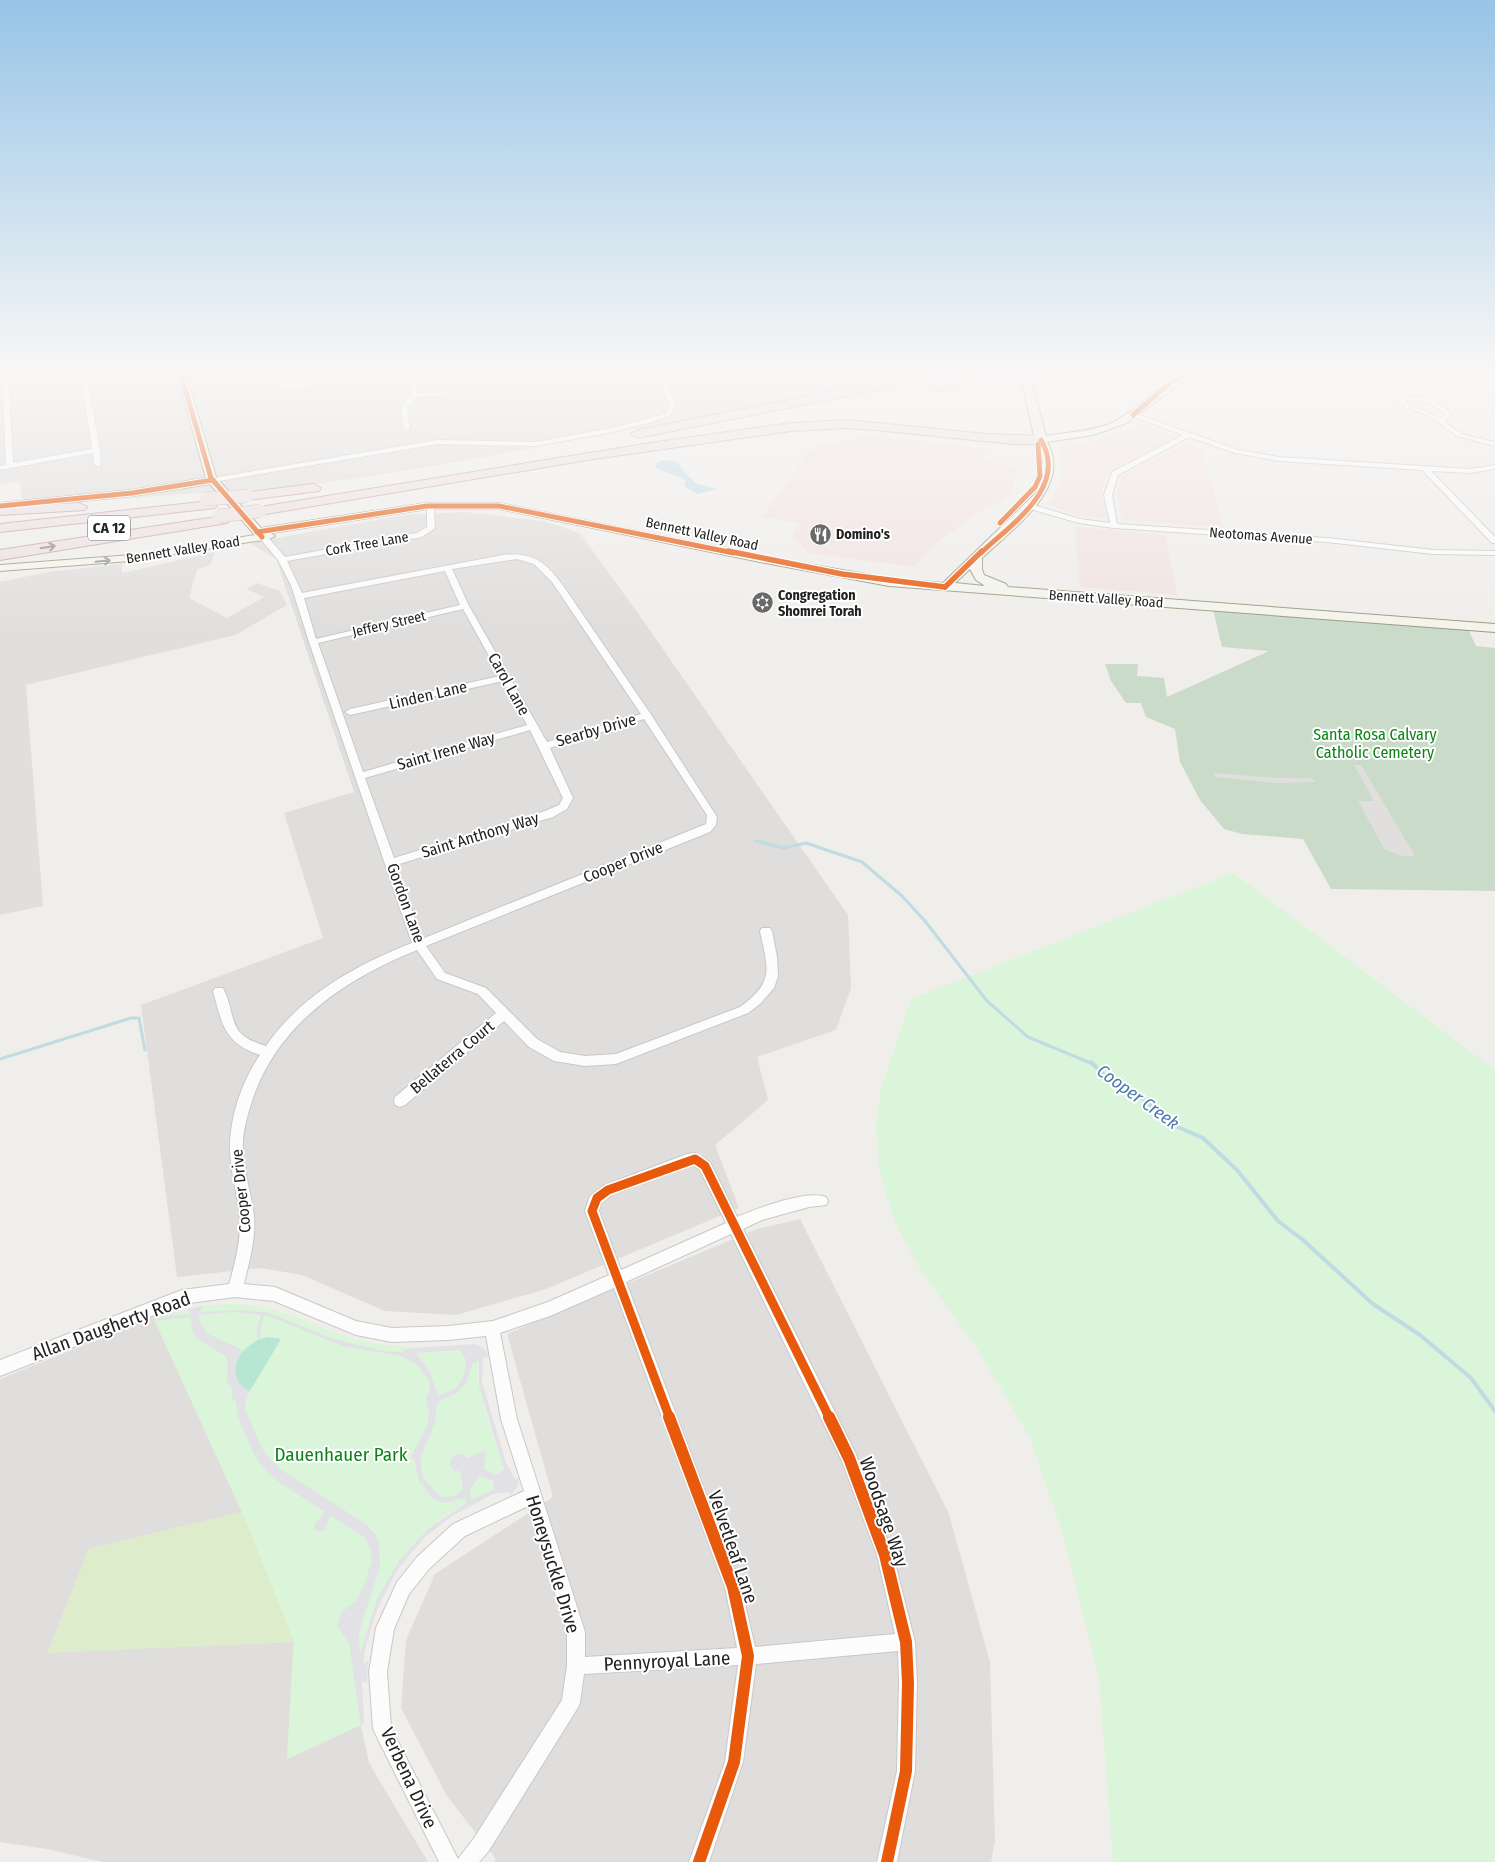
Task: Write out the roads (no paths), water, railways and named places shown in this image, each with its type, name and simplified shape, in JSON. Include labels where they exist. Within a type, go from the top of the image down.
[{"type":"highway","points":[[0,511],[118,506],[214,510],[255,505],[511,458]]},
{"type":"highway","points":[[0,555],[214,510],[344,498],[578,458]]},
{"type":"highway","name":"CA 12","points":[[0,528],[214,510]]},
{"type":"highway","name":"CA 12","points":[[0,540],[214,510]]},
{"type":"street","points":[[10,458],[10,466]]},
{"type":"street","points":[[0,468],[54,458]]},
{"type":"street","points":[[97,458],[98,465]]},
{"type":"street","points":[[206,458],[213,480],[260,535]]},
{"type":"street","points":[[0,506],[132,493],[344,458]]},
{"type":"street","points":[[945,587],[947,572],[990,534],[1036,487],[1040,476],[1039,458]]},
{"type":"street","points":[[945,587],[1030,506],[1043,490],[1048,477],[1048,458]]},
{"type":"street","points":[[1114,526],[1108,495],[1115,474],[1145,458]]},
{"type":"street","points":[[1274,458],[1470,471],[1495,467]]},
{"type":"street","points":[[1425,469],[1495,541]]},
{"type":"street","name":"Bennett Valley Road","points":[[260,535],[454,505]]},
{"type":"street","name":"Bennett Valley Road","points":[[0,568],[131,558],[383,511],[454,505],[516,508],[842,574],[945,587],[1495,628]]},
{"type":"street","name":"Neotomas Avenue","points":[[1030,506],[1079,521],[1114,526],[1327,540],[1434,552],[1495,553]]},
{"type":"street","name":"Cork Tree Lane","points":[[282,560],[419,534],[431,528],[430,508]]},
{"type":"street","name":"Gordon Lane","points":[[260,535],[282,560],[300,596],[313,642],[419,945],[441,976],[482,991],[533,1043],[558,1057],[585,1061],[616,1059],[744,1010],[762,997],[773,980],[773,965],[766,931]]},
{"type":"street","points":[[977,555],[974,567],[982,579],[990,584],[1023,593]]},
{"type":"street","name":"Cooper Drive","points":[[235,1290],[247,1233],[236,1148],[237,1130],[245,1100],[258,1066],[284,1030],[319,997],[351,974],[711,826],[712,815],[647,715],[542,565],[526,558],[510,557],[447,567],[300,596]]},
{"type":"street","name":"Carol Lane","points":[[447,567],[465,606],[544,746],[567,793],[567,803]]},
{"type":"street","name":"Jeffery Street","points":[[313,642],[465,606]]},
{"type":"street","name":"Linden Lane","points":[[350,712],[506,677]]},
{"type":"street","name":"Searby Drive","points":[[544,746],[647,715]]},
{"type":"street","name":"Saint Irene Way","points":[[360,776],[533,726]]},
{"type":"street","name":"Saint Anthony Way","points":[[391,863],[549,814],[567,803]]},
{"type":"street","points":[[219,991],[232,1034],[244,1045],[268,1052]]},
{"type":"street","name":"Bellaterra Court","points":[[400,1101],[504,1014]]},
{"type":"street","name":"Woodsage Way","points":[[618,1278],[592,1211],[593,1202],[597,1196],[608,1190],[687,1160],[695,1159],[704,1166],[849,1458],[885,1555],[906,1642],[908,1683],[906,1771],[887,1862]]},
{"type":"street","name":"Allan Daugherty Road","points":[[0,1368],[182,1297],[235,1290],[275,1294],[356,1328],[392,1335],[448,1334],[493,1328],[550,1309],[733,1226],[781,1208],[809,1201],[821,1201]]},
{"type":"street","name":"Velvetleaf Lane","points":[[618,1278],[733,1587],[748,1656],[734,1762],[700,1862]]},
{"type":"street","name":"Honeysuckle Drive","points":[[466,1862],[480,1845],[571,1703],[576,1666],[576,1632],[510,1419],[493,1328]]},
{"type":"street","name":"Verbena Drive","points":[[449,1862],[382,1729],[378,1672],[385,1628],[403,1588],[423,1563],[459,1530],[533,1495]]},
{"type":"street","name":"Pennyroyal Lane","points":[[576,1666],[748,1656],[906,1642]]},
{"type":"water","points":[[664,460],[677,462],[697,484],[718,489],[697,494],[684,486],[686,480],[656,468],[656,463]]},
{"type":"waterway","name":"Cooper Creek","points":[[756,841],[783,848],[806,843],[862,862],[902,896],[925,921],[987,1001],[1028,1037],[1093,1064]]},
{"type":"waterway","points":[[0,1059],[131,1018],[139,1018],[145,1050]]},
{"type":"waterway","name":"Cooper Creek","points":[[1093,1064],[1109,1080],[1142,1098],[1173,1125],[1203,1138],[1237,1170],[1278,1221],[1303,1240],[1373,1304],[1420,1335],[1471,1378],[1495,1411]]},
{"type":"place","name":"Domino's","points":[[820,534]]},
{"type":"place","name":"Congregation Shomrei Torah","points":[[762,603]]},
{"type":"park label","name":"Santa Rosa Calvary Catholic Cemetery","points":[[1375,743]]},
{"type":"park label","name":"Dauenhauer Park","points":[[341,1454]]}]
